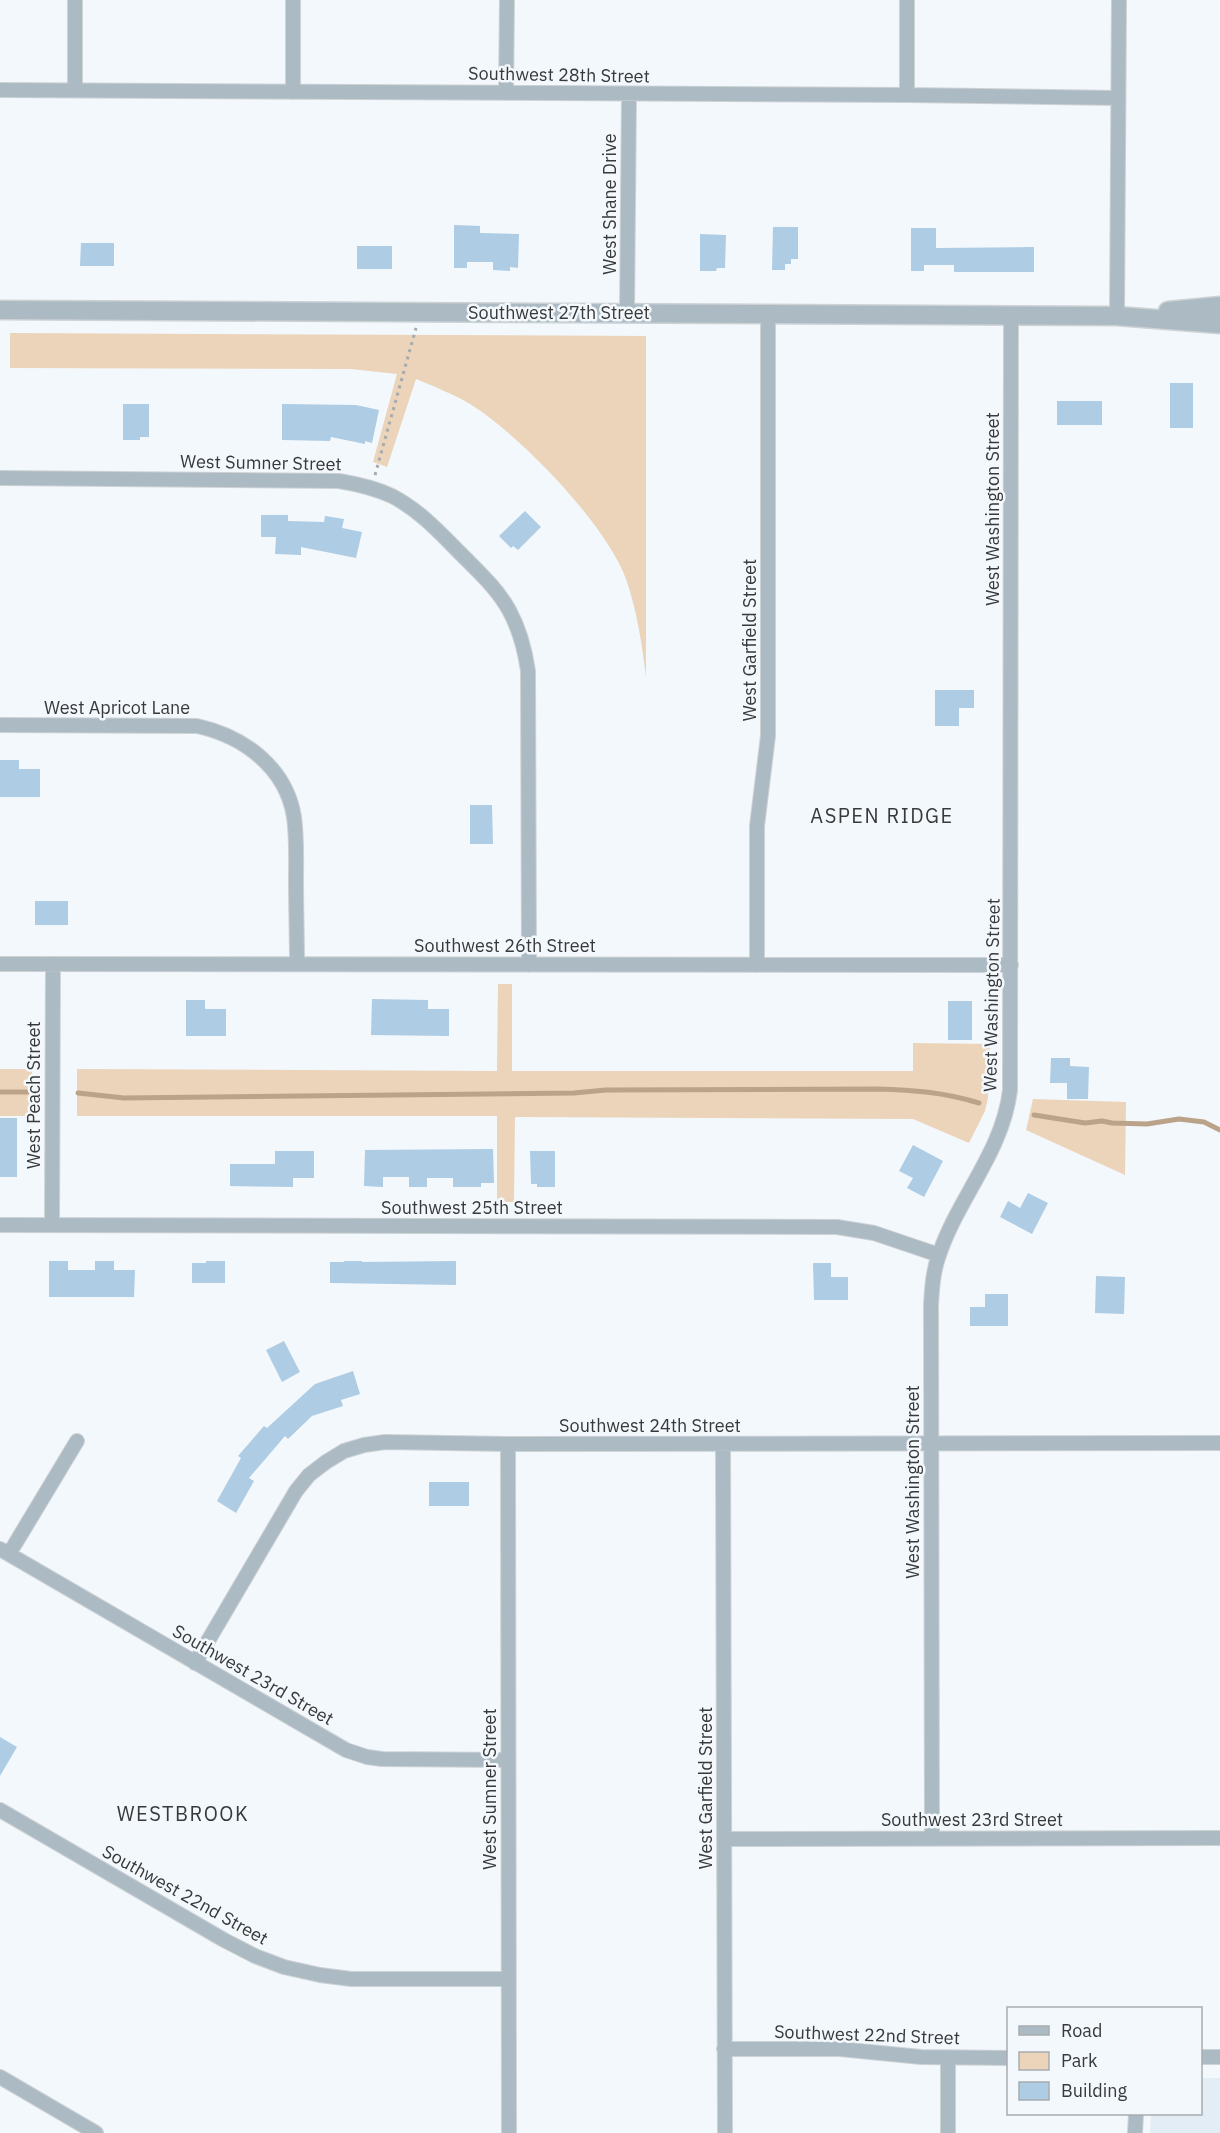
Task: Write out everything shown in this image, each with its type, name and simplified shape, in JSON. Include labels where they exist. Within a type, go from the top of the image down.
[{"type":"street","points":[[75,0],[75,90]]},
{"type":"street","points":[[293,0],[293,92]]},
{"type":"street","points":[[506,93],[507,0]]},
{"type":"street","points":[[907,0],[907,94]]},
{"type":"street","points":[[1117,316],[1119,0]]},
{"type":"street","name":"Southwest 28th Street","points":[[0,90],[907,94],[1119,98]]},
{"type":"street","name":"West Shane Drive","points":[[627,313],[629,94]]},
{"type":"street","name":"Southwest 27th Street","points":[[1117,316],[1220,306]]},
{"type":"street","name":"Southwest 27th Street","points":[[0,310],[1117,316],[1220,324]]},
{"type":"street","name":"West Garfield Street","points":[[757,965],[757,826],[768,736],[768,314]]},
{"type":"street","name":"West Washington Street","points":[[932,1838],[931,1305],[933,1278],[939,1255],[1003,1125],[1009,1100],[1011,315]]},
{"type":"street","name":"West Sumner Street","points":[[0,478],[339,481],[371,488],[407,505],[432,525],[494,588],[518,628],[525,652],[528,671],[529,964]]},
{"type":"street","name":"West Apricot Lane","points":[[0,725],[197,726],[234,737],[264,759],[282,783],[294,815],[297,964]]},
{"type":"street","name":"Southwest 26th Street","points":[[0,964],[1011,965]]},
{"type":"street","name":"West Peach Street","points":[[52,964],[52,1225]]},
{"type":"street","name":"Southwest 25th Street","points":[[0,1225],[851,1227],[939,1255]]},
{"type":"street","points":[[4,1551],[77,1441]]},
{"type":"street","name":"Southwest 24th Street","points":[[195,1663],[296,1491],[309,1475],[326,1461],[344,1451],[364,1445],[385,1442],[508,1444],[1220,1443]]},
{"type":"street","name":"West Sumner Street","points":[[508,1444],[509,2133]]},
{"type":"street","name":"West Garfield Street","points":[[723,1444],[725,2133]]},
{"type":"street","name":"Southwest 23rd Street","points":[[4,1551],[346,1750],[382,1760],[508,1760]]},
{"type":"street","name":"Southwest 22nd Street","points":[[0,1810],[224,1940],[255,1956],[284,1967],[320,1975],[351,1978],[509,1979]]},
{"type":"street","name":"Southwest 23rd Street","points":[[724,1839],[1220,1838]]},
{"type":"street","name":"Southwest 22nd Street","points":[[724,2049],[840,2049],[948,2058],[1007,2058]]},
{"type":"street","points":[[1202,2057],[1220,2057]]},
{"type":"street","points":[[948,2058],[948,2133]]},
{"type":"street","points":[[0,2077],[96,2133]]},
{"type":"street","points":[[1135,2133],[1136,2115]]},
{"type":"path","points":[[371,488],[420,312]]},
{"type":"shaded area","points":[[1202,2078],[1220,2078],[1220,2133],[1150,2133],[1151,2115],[1202,2115]]},
{"type":"green space","points":[[10,333],[646,336],[646,677],[639,628],[630,591],[616,557],[581,508],[536,458],[490,418],[463,400],[416,379],[387,467],[373,462],[397,374],[351,369],[10,368]]},
{"type":"green space","points":[[498,984],[512,984],[512,1071],[913,1071],[913,1043],[990,1044],[988,1098],[985,1111],[969,1143],[913,1119],[515,1117],[514,1202],[497,1202],[497,1116],[77,1116],[77,1069],[497,1071]]},
{"type":"green space","points":[[0,1069],[32,1069],[32,1116],[0,1116]]},
{"type":"green space","points":[[1033,1099],[1126,1102],[1125,1175],[1026,1130]]},
{"type":"building","points":[[454,225],[480,226],[480,233],[519,234],[518,268],[510,267],[510,271],[493,270],[493,262],[467,262],[467,268],[454,268]]},
{"type":"building","points":[[773,227],[798,227],[798,259],[791,259],[791,264],[785,264],[785,270],[772,270]]},
{"type":"building","points":[[911,228],[936,228],[936,248],[1034,247],[1034,272],[954,272],[954,265],[924,265],[924,271],[911,271]]},
{"type":"building","points":[[700,234],[726,235],[725,268],[717,268],[716,271],[700,271]]},
{"type":"building","points":[[81,243],[114,243],[114,266],[80,266]]},
{"type":"building","points":[[357,246],[392,246],[392,269],[357,269]]},
{"type":"building","points":[[1170,383],[1193,383],[1193,428],[1170,428]]},
{"type":"building","points":[[1057,401],[1102,401],[1102,425],[1057,425]]},
{"type":"building","points":[[123,404],[149,404],[149,437],[140,437],[140,440],[123,440]]},
{"type":"building","points":[[282,404],[356,405],[379,410],[372,443],[365,441],[365,444],[331,437],[330,441],[282,440]]},
{"type":"building","points":[[525,511],[541,527],[518,550],[513,546],[511,548],[499,536]]},
{"type":"building","points":[[261,515],[288,515],[288,521],[324,522],[325,516],[344,519],[342,528],[362,532],[356,558],[301,547],[301,555],[275,554],[276,537],[261,537]]},
{"type":"building","points":[[935,690],[974,690],[974,708],[959,708],[959,726],[935,726]]},
{"type":"building","points":[[0,760],[19,760],[19,769],[40,769],[40,797],[0,797]]},
{"type":"building","points":[[470,805],[492,805],[493,844],[470,844]]},
{"type":"building","points":[[35,901],[68,901],[68,925],[35,925]]},
{"type":"building","points":[[372,999],[428,1000],[428,1009],[449,1009],[449,1036],[371,1035]]},
{"type":"building","points":[[186,1000],[205,1000],[205,1009],[226,1009],[226,1036],[186,1036]]},
{"type":"building","points":[[948,1001],[972,1001],[972,1040],[948,1040]]},
{"type":"building","points":[[1051,1058],[1070,1058],[1070,1066],[1089,1067],[1088,1099],[1067,1099],[1067,1083],[1050,1083]]},
{"type":"building","points":[[0,1118],[17,1118],[17,1177],[0,1177]]},
{"type":"building","points":[[913,1145],[943,1161],[924,1197],[907,1188],[913,1178],[899,1171]]},
{"type":"building","points":[[493,1149],[494,1183],[481,1183],[481,1187],[453,1187],[453,1178],[427,1178],[427,1187],[409,1187],[409,1177],[383,1177],[383,1187],[364,1186],[365,1150]]},
{"type":"building","points":[[275,1151],[314,1151],[314,1178],[293,1178],[293,1187],[230,1186],[230,1164],[275,1164]]},
{"type":"building","points":[[530,1151],[555,1151],[555,1187],[537,1187],[537,1184],[531,1184]]},
{"type":"building","points":[[1028,1193],[1048,1203],[1032,1234],[1000,1217],[1008,1201],[1020,1208]]},
{"type":"building","points":[[49,1261],[68,1261],[68,1270],[95,1270],[95,1261],[114,1261],[114,1270],[135,1270],[134,1297],[49,1297]]},
{"type":"building","points":[[206,1261],[225,1261],[225,1283],[192,1283],[192,1263],[206,1263]]},
{"type":"building","points":[[456,1261],[456,1285],[330,1283],[330,1262]]},
{"type":"building","points":[[813,1263],[831,1263],[831,1277],[848,1277],[848,1300],[814,1300]]},
{"type":"building","points":[[1096,1276],[1125,1277],[1124,1314],[1095,1313]]},
{"type":"building","points":[[985,1294],[1008,1294],[1008,1326],[970,1326],[970,1307],[985,1307]]},
{"type":"building","points":[[284,1341],[300,1372],[282,1382],[266,1350]]},
{"type":"building","points":[[353,1371],[360,1394],[341,1400],[343,1406],[312,1416],[288,1439],[285,1436],[249,1478],[254,1481],[236,1513],[217,1501],[241,1458],[238,1456],[264,1426],[267,1428],[315,1384]]},
{"type":"building","points":[[429,1482],[469,1482],[469,1506],[429,1506]]},
{"type":"building","points":[[0,1737],[17,1747],[0,1776]]},
{"type":"waterway","points":[[78,1093],[124,1098],[574,1093],[606,1090],[877,1089],[928,1092],[979,1103]]},
{"type":"waterway","points":[[0,1092],[27,1092]]},
{"type":"waterway","points":[[1034,1115],[1085,1123],[1102,1121],[1147,1124],[1179,1119],[1204,1122],[1220,1130]]},
{"type":"district","name":"ASPEN RIDGE","points":[[882,816]]},
{"type":"district","name":"WESTBROOK","points":[[183,1814]]}]
